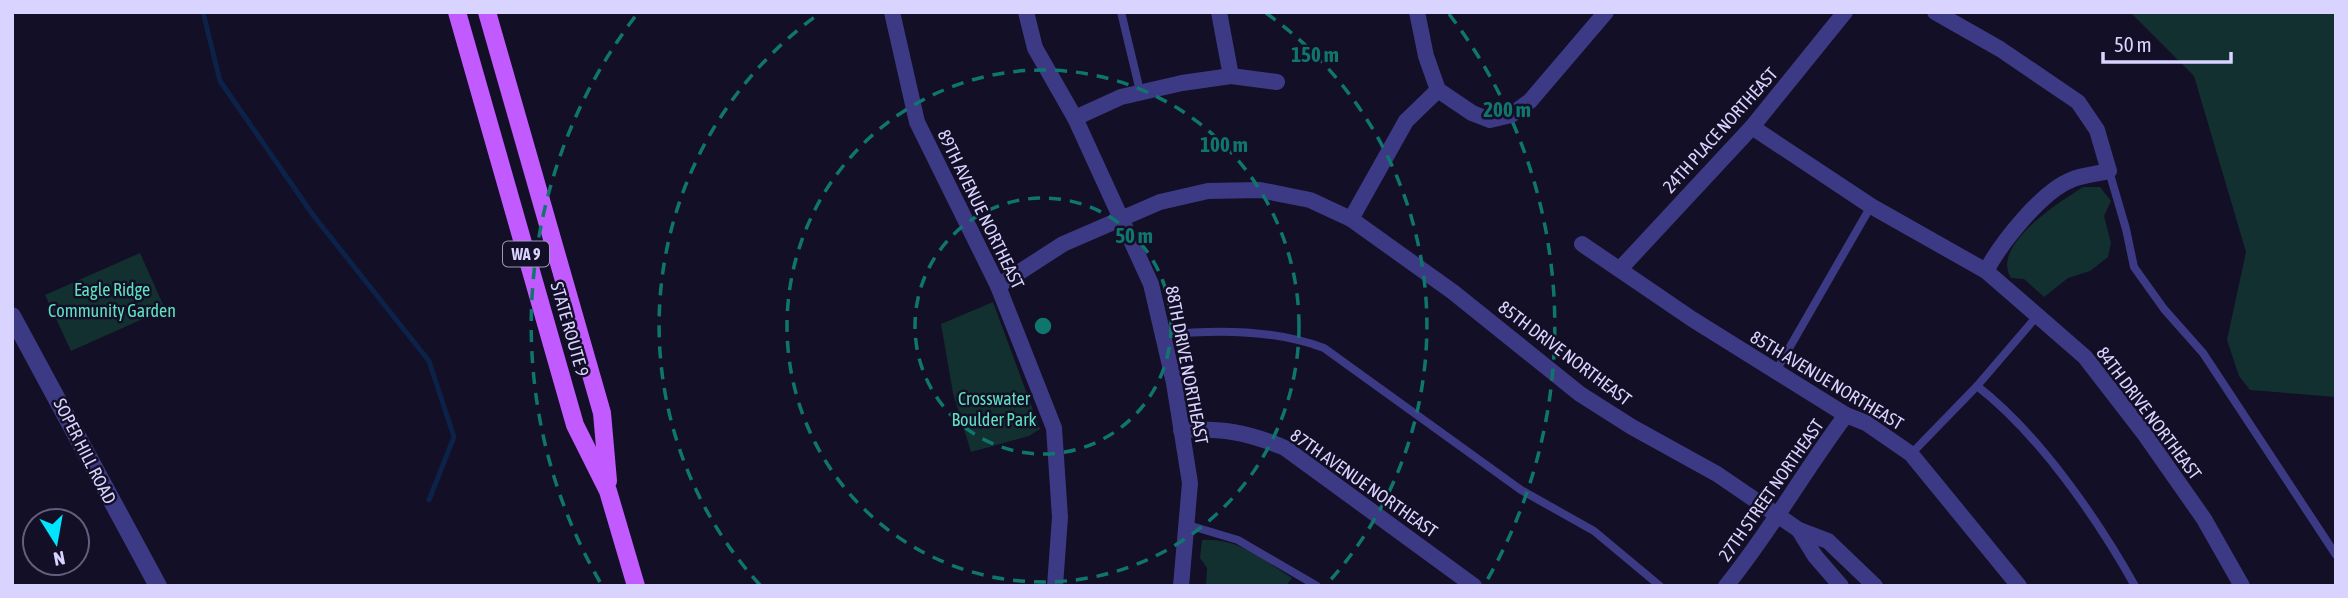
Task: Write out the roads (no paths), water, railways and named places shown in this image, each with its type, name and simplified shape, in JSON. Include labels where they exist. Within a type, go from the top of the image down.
[{"type":"main road","name":"STATE ROUTE 9","points":[[457,12],[575,425],[608,491],[636,586]]},
{"type":"main road","name":"STATE ROUTE 9","points":[[487,12],[602,413],[608,491]]},
{"type":"street","name":"89TH AVENUE NORTHEAST","points":[[892,12],[917,122],[998,286],[1054,428],[1060,517],[1055,586]]},
{"type":"street","name":"88TH DRIVE NORTHEAST","points":[[1026,12],[1035,48],[1075,118],[1100,178],[1123,217],[1151,284],[1190,483],[1188,525],[1180,570],[1181,586]]},
{"type":"street","points":[[1219,12],[1231,76]]},
{"type":"street","points":[[1417,12],[1426,56],[1438,90],[1472,113],[1490,120],[1511,115],[1530,101],[1606,12]]},
{"type":"street","name":"24TH PLACE NORTHEAST","points":[[1620,269],[1752,127],[1845,12]]},
{"type":"street","points":[[1935,12],[2000,49],[2078,102],[2097,130],[2109,171],[2070,180],[2041,201],[1996,253],[1986,271]]},
{"type":"street","points":[[1075,118],[1095,107],[1140,91],[1231,76],[1277,82]]},
{"type":"street","points":[[1351,219],[1406,121],[1438,90]]},
{"type":"street","name":"84TH DRIVE NORTHEAST","points":[[1752,127],[1871,206],[1986,271],[2085,357],[2143,432],[2204,519],[2242,586]]},
{"type":"street","name":"85TH DRIVE NORTHEAST","points":[[998,286],[1063,244],[1160,202],[1208,191],[1260,190],[1310,200],[1351,219],[1453,292],[1580,394],[1632,427],[1717,474],[1799,530],[1828,541],[1875,586]]},
{"type":"street","name":"85TH AVENUE NORTHEAST","points":[[1583,244],[1692,319],[1846,415],[1866,423],[1911,454],[1988,544],[2019,586]]},
{"type":"street","name":"SOPER HILL ROAD","points":[[12,316],[158,586]]},
{"type":"street","name":"27TH STREET NORTHEAST","points":[[1726,586],[1756,549],[1776,515],[1846,415]]},
{"type":"street","name":"87TH AVENUE NORTHEAST","points":[[1181,430],[1214,428],[1249,433],[1285,448],[1474,586]]},
{"type":"street","name":"85TH DRIVE NORTHEAST","points":[[1799,530],[1815,556],[1842,586]]},
{"type":"lane","points":[[1121,12],[1140,91]]},
{"type":"lane","points":[[2109,171],[2134,267],[2164,309],[2203,353],[2336,555]]},
{"type":"lane","points":[[1776,371],[1871,206]]},
{"type":"lane","points":[[1911,454],[1977,386],[2038,315]]},
{"type":"lane","points":[[1163,335],[1238,332],[1297,338],[1324,348],[1521,490],[1594,531],[1660,586]]},
{"type":"lane","points":[[1977,386],[2004,408],[2101,528],[2135,586]]},
{"type":"lane","points":[[1188,525],[1238,540],[1317,586]]},
{"type":"waterway","points":[[203,12],[220,81],[313,215],[429,361],[454,437],[429,500]]},
{"type":"park label","name":"Eagle Ridge Community Garden","points":[[112,299]]},
{"type":"park label","name":"Crosswater Boulder Park","points":[[994,408]]}]
